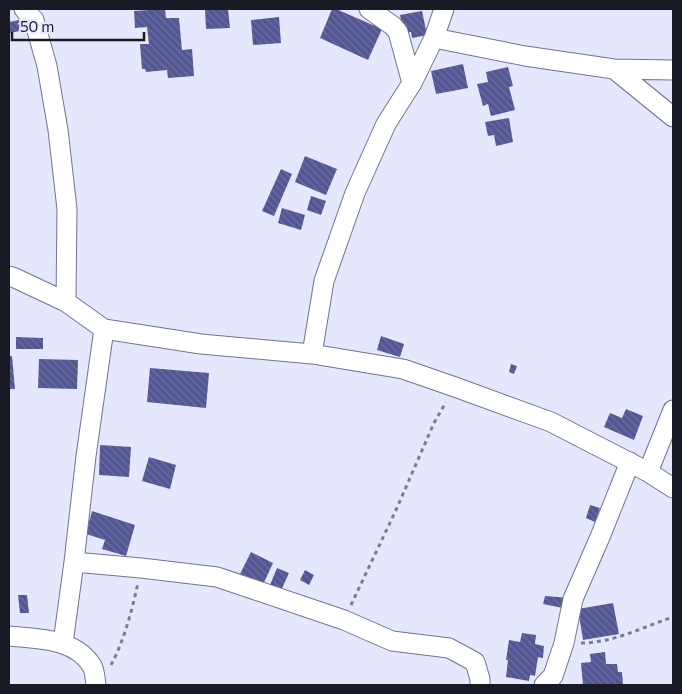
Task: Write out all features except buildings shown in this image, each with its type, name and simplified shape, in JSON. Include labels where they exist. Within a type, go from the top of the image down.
[{"type":"street","points":[[24,9],[34,20],[44,57],[58,130],[67,209],[66,302]]},
{"type":"street","points":[[369,9],[393,26],[398,32],[412,83]]},
{"type":"street","points":[[312,354],[324,281],[355,193],[386,124],[412,83],[434,38],[444,9]]},
{"type":"street","points":[[434,38],[525,56],[614,69],[673,70]]},
{"type":"street","points":[[614,69],[673,117]]},
{"type":"street","points":[[9,276],[66,302],[104,329],[201,344],[312,354],[403,369],[550,422],[630,462],[673,488]]},
{"type":"street","points":[[63,643],[104,329]]},
{"type":"street","points":[[648,472],[673,410]]},
{"type":"street","points":[[544,685],[553,676],[564,642],[573,599],[630,462]]},
{"type":"street","points":[[74,562],[217,577],[344,620],[392,640],[449,648],[475,662],[480,685]]},
{"type":"street","points":[[9,636],[63,643],[81,652],[102,678]]},
{"type":"path","points":[[344,620],[396,510],[434,423],[455,387]]},
{"type":"path","points":[[102,678],[116,657],[132,610],[141,568]]},
{"type":"path","points":[[564,642],[590,642],[619,636],[673,617]]}]
